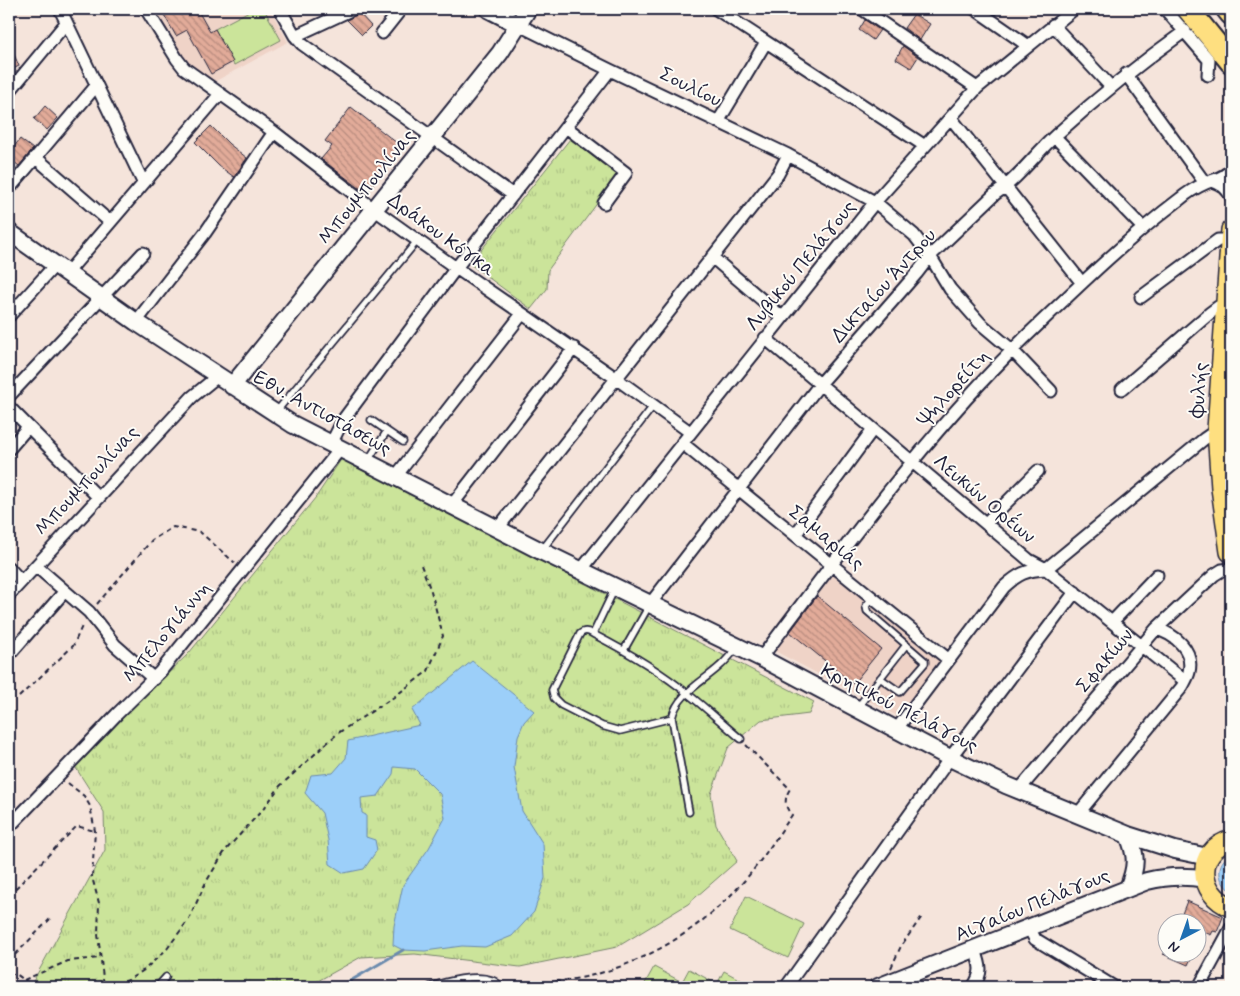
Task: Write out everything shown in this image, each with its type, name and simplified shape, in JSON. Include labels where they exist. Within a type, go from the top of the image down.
[{"type":"highway","points":[[1188,9],[1231,62]]},
{"type":"highway","points":[[1227,9],[1231,14]]},
{"type":"highway","points":[[1215,42],[1231,73]]},
{"type":"main road","name":"Φυλής","points":[[1224,438],[1226,304],[1231,230]]},
{"type":"main road","name":"Φυλής","points":[[1231,363],[1221,488],[1231,560]]},
{"type":"main road","points":[[1231,840],[1215,848],[1208,857],[1205,868],[1208,889],[1214,898],[1222,904],[1231,907]]},
{"type":"street","points":[[60,9],[144,182]]},
{"type":"street","name":"Δράκου Κόγκα","points":[[146,9],[176,59],[184,68],[274,132],[375,210],[522,314],[574,348],[690,432]]},
{"type":"street","points":[[280,9],[295,36],[313,53],[513,195]]},
{"type":"street","points":[[295,36],[353,9]]},
{"type":"street","points":[[382,33],[401,9]]},
{"type":"street","name":"Σουλίου","points":[[488,9],[788,155],[875,202],[914,235],[960,301],[980,323],[1012,350],[1051,391]]},
{"type":"street","name":"Μπουμπουλίνας","points":[[232,386],[500,54],[528,9]]},
{"type":"street","points":[[716,9],[925,146]]},
{"type":"street","points":[[862,9],[977,88]]},
{"type":"street","points":[[975,9],[1027,45]]},
{"type":"street","name":"Λυβικού Πελάγους","points":[[582,570],[875,202],[977,88],[1027,45],[1074,9]]},
{"type":"street","points":[[1165,9],[1209,60],[1208,76]]},
{"type":"street","points":[[9,92],[66,23]]},
{"type":"street","points":[[1053,25],[1111,87]]},
{"type":"street","name":"Δικταίου Άντρου","points":[[650,604],[820,384],[930,256],[995,194],[1006,187],[1055,137],[1111,87],[1185,31]]},
{"type":"street","points":[[718,122],[766,42]]},
{"type":"street","name":"Μπελογιάννη","points":[[9,828],[117,714],[154,679],[242,569],[336,446],[344,420],[456,268],[610,70]]},
{"type":"street","points":[[1126,74],[1209,182],[1220,184],[1227,189],[1231,196]]},
{"type":"street","points":[[9,189],[96,86]]},
{"type":"street","points":[[9,316],[62,269],[110,222],[220,94]]},
{"type":"street","points":[[951,118],[1082,283]]},
{"type":"street","points":[[566,127],[626,173],[604,203]]},
{"type":"street","points":[[136,322],[205,233],[274,132]]},
{"type":"street","points":[[1055,137],[1143,228]]},
{"type":"street","points":[[498,528],[778,174],[788,155]]},
{"type":"street","points":[[35,157],[110,222]]},
{"type":"street","name":"Ψηλορείτη","points":[[761,658],[911,461],[1012,350],[1143,228],[1182,198],[1209,182],[1221,178],[1231,169]]},
{"type":"street","name":"Εθν. Αντιστάσεως","points":[[9,232],[136,322],[219,375],[232,386],[275,414],[582,570]]},
{"type":"street","points":[[1141,297],[1218,240],[1231,240]]},
{"type":"street","points":[[9,396],[143,253]]},
{"type":"street","points":[[712,256],[782,317]]},
{"type":"street","points":[[1122,389],[1210,312],[1226,304]]},
{"type":"street","points":[[396,476],[522,314]]},
{"type":"street","name":"Λευκών Ορέων","points":[[765,338],[1029,560],[1046,569],[1185,680]]},
{"type":"street","points":[[452,505],[574,348]]},
{"type":"street","name":"Μπουμπουλίνας","points":[[9,595],[192,397],[219,375]]},
{"type":"street","points":[[9,408],[99,498]]},
{"type":"street","points":[[9,449],[28,427]]},
{"type":"street","points":[[795,535],[873,429]]},
{"type":"street","points":[[896,730],[1004,587],[1015,576],[1032,570],[1046,569],[1204,439],[1224,438]]},
{"type":"street","name":"Σαμαριάς","points":[[682,443],[949,660]]},
{"type":"street","points":[[986,523],[1038,471]]},
{"type":"street","name":"Σφακίων","points":[[1019,790],[1156,628],[1231,560]]},
{"type":"street","points":[[36,566],[89,612],[115,645],[154,679]]},
{"type":"street","points":[[9,568],[21,582]]},
{"type":"street","name":"Κρητικού Πελάγους","points":[[582,570],[761,658],[950,758],[1019,790],[1128,835],[1176,850],[1208,857]]},
{"type":"street","points":[[1112,622],[1157,575]]},
{"type":"street","points":[[9,655],[65,591]]},
{"type":"street","points":[[786,987],[950,758],[1075,592]]},
{"type":"street","points":[[1077,815],[1165,708],[1189,673],[1189,655],[1178,639],[1156,628]]},
{"type":"street","points":[[1128,835],[1136,860],[1128,888]]},
{"type":"street","name":"Αιγαίου Πελάγους","points":[[885,985],[1128,888],[1164,877],[1185,875],[1205,878]]},
{"type":"street","points":[[1029,928],[1035,939],[1114,987]]},
{"type":"street","points":[[1199,987],[1231,928]]},
{"type":"street","points":[[973,987],[978,980],[981,966],[975,950]]},
{"type":"lane","points":[[275,414],[418,240]]},
{"type":"lane","points":[[541,550],[654,405]]},
{"type":"lane","points":[[370,420],[403,442]]},
{"type":"lane","points":[[367,462],[388,431]]},
{"type":"lane","points":[[593,634],[616,587]]},
{"type":"lane","points":[[872,598],[866,606],[867,610],[924,659],[925,663],[900,692],[880,678]]},
{"type":"lane","points":[[624,650],[650,604]]},
{"type":"lane","points":[[672,718],[620,731],[602,726],[560,705],[554,698],[552,690],[580,634],[588,631],[624,650],[688,693],[741,740]]},
{"type":"lane","points":[[856,709],[906,645]]},
{"type":"lane","points":[[689,812],[672,718],[673,711],[688,693],[720,666],[738,647]]},
{"type":"lane","points":[[1231,697],[1229,700],[1231,723]]},
{"type":"lane","points":[[157,987],[166,978]]},
{"type":"lane","points":[[430,987],[456,980],[481,978],[494,980],[502,987]]},
{"type":"path","points":[[19,696],[73,646],[89,612],[152,540],[173,527],[200,532],[242,569]]},
{"type":"path","points":[[118,987],[144,970],[167,950],[189,919],[206,882],[226,851],[265,807],[280,786],[338,733],[394,697],[428,671],[443,636],[431,591],[421,565]]},
{"type":"path","points":[[502,987],[583,977],[634,961],[686,932],[704,919],[733,892],[756,866],[792,815],[785,804],[785,799],[790,789],[741,740]]},
{"type":"path","points":[[65,769],[66,781],[84,796],[90,806],[94,831],[92,877],[99,903],[98,934],[104,987]]},
{"type":"path","points":[[9,895],[77,826],[94,831]]},
{"type":"path","points":[[885,985],[890,968],[901,946],[924,915]]},
{"type":"path","points":[[9,961],[50,919]]},
{"type":"path","points":[[24,980],[68,961],[101,958]]},
{"type":"path","points":[[9,974],[16,974],[34,987]]},
{"type":"shaded area","points":[[152,9],[270,9],[288,42],[212,83],[185,65]]},
{"type":"shaded area","points":[[834,574],[943,661],[897,716],[775,651]]},
{"type":"green space","points":[[253,9],[264,9],[281,40],[234,65],[215,29]]},
{"type":"green space","points":[[570,139],[618,175],[548,270],[547,289],[531,309],[470,264]]},
{"type":"green space","points":[[342,458],[814,702],[809,714],[761,720],[728,748],[711,794],[716,825],[737,861],[688,904],[617,947],[520,967],[415,954],[361,957],[307,987],[30,987],[105,850],[104,812],[74,765],[189,653],[316,497]]},
{"type":"green space","points":[[746,896],[804,924],[788,958],[730,930]]},
{"type":"green space","points":[[654,967],[682,982],[689,969],[717,984],[724,971],[752,986],[643,987]]},
{"type":"water","points":[[472,661],[534,711],[524,722],[518,736],[514,767],[522,811],[543,844],[545,878],[534,912],[512,936],[485,947],[462,946],[425,951],[403,950],[393,945],[394,926],[403,885],[429,848],[445,818],[440,794],[415,769],[394,767],[393,774],[378,796],[361,798],[362,813],[366,815],[366,837],[375,840],[377,850],[364,869],[344,873],[330,864],[328,840],[322,813],[305,793],[311,775],[333,773],[346,758],[348,741],[420,725],[412,710]]},
{"type":"water","points":[[1231,854],[1231,891],[1223,883],[1220,867],[1222,862]]},
{"type":"building","points":[[171,9],[197,9],[210,32],[215,29],[233,62],[211,74],[187,30],[176,36],[163,13]]},
{"type":"building","points":[[359,13],[371,26],[362,35],[347,20]]},
{"type":"building","points":[[914,14],[930,24],[920,40],[904,28]]},
{"type":"building","points":[[865,20],[880,30],[873,40],[859,30]]},
{"type":"building","points":[[9,43],[19,66],[9,71]]},
{"type":"building","points":[[903,46],[918,57],[911,68],[896,59]]},
{"type":"building","points":[[45,106],[58,118],[47,130],[34,119]]},
{"type":"building","points":[[351,107],[402,147],[366,193],[321,159],[332,146],[325,141]]},
{"type":"building","points":[[211,126],[247,158],[234,177],[219,166],[195,142]]},
{"type":"building","points":[[20,139],[33,149],[19,166],[9,158],[9,153]]},
{"type":"building","points":[[817,596],[881,649],[853,684],[790,632]]},
{"type":"building","points":[[1187,901],[1223,917],[1217,932],[1213,931],[1211,935],[1208,934],[1208,914],[1182,914]]},
{"type":"waterway","points":[[340,987],[403,950]]}]
